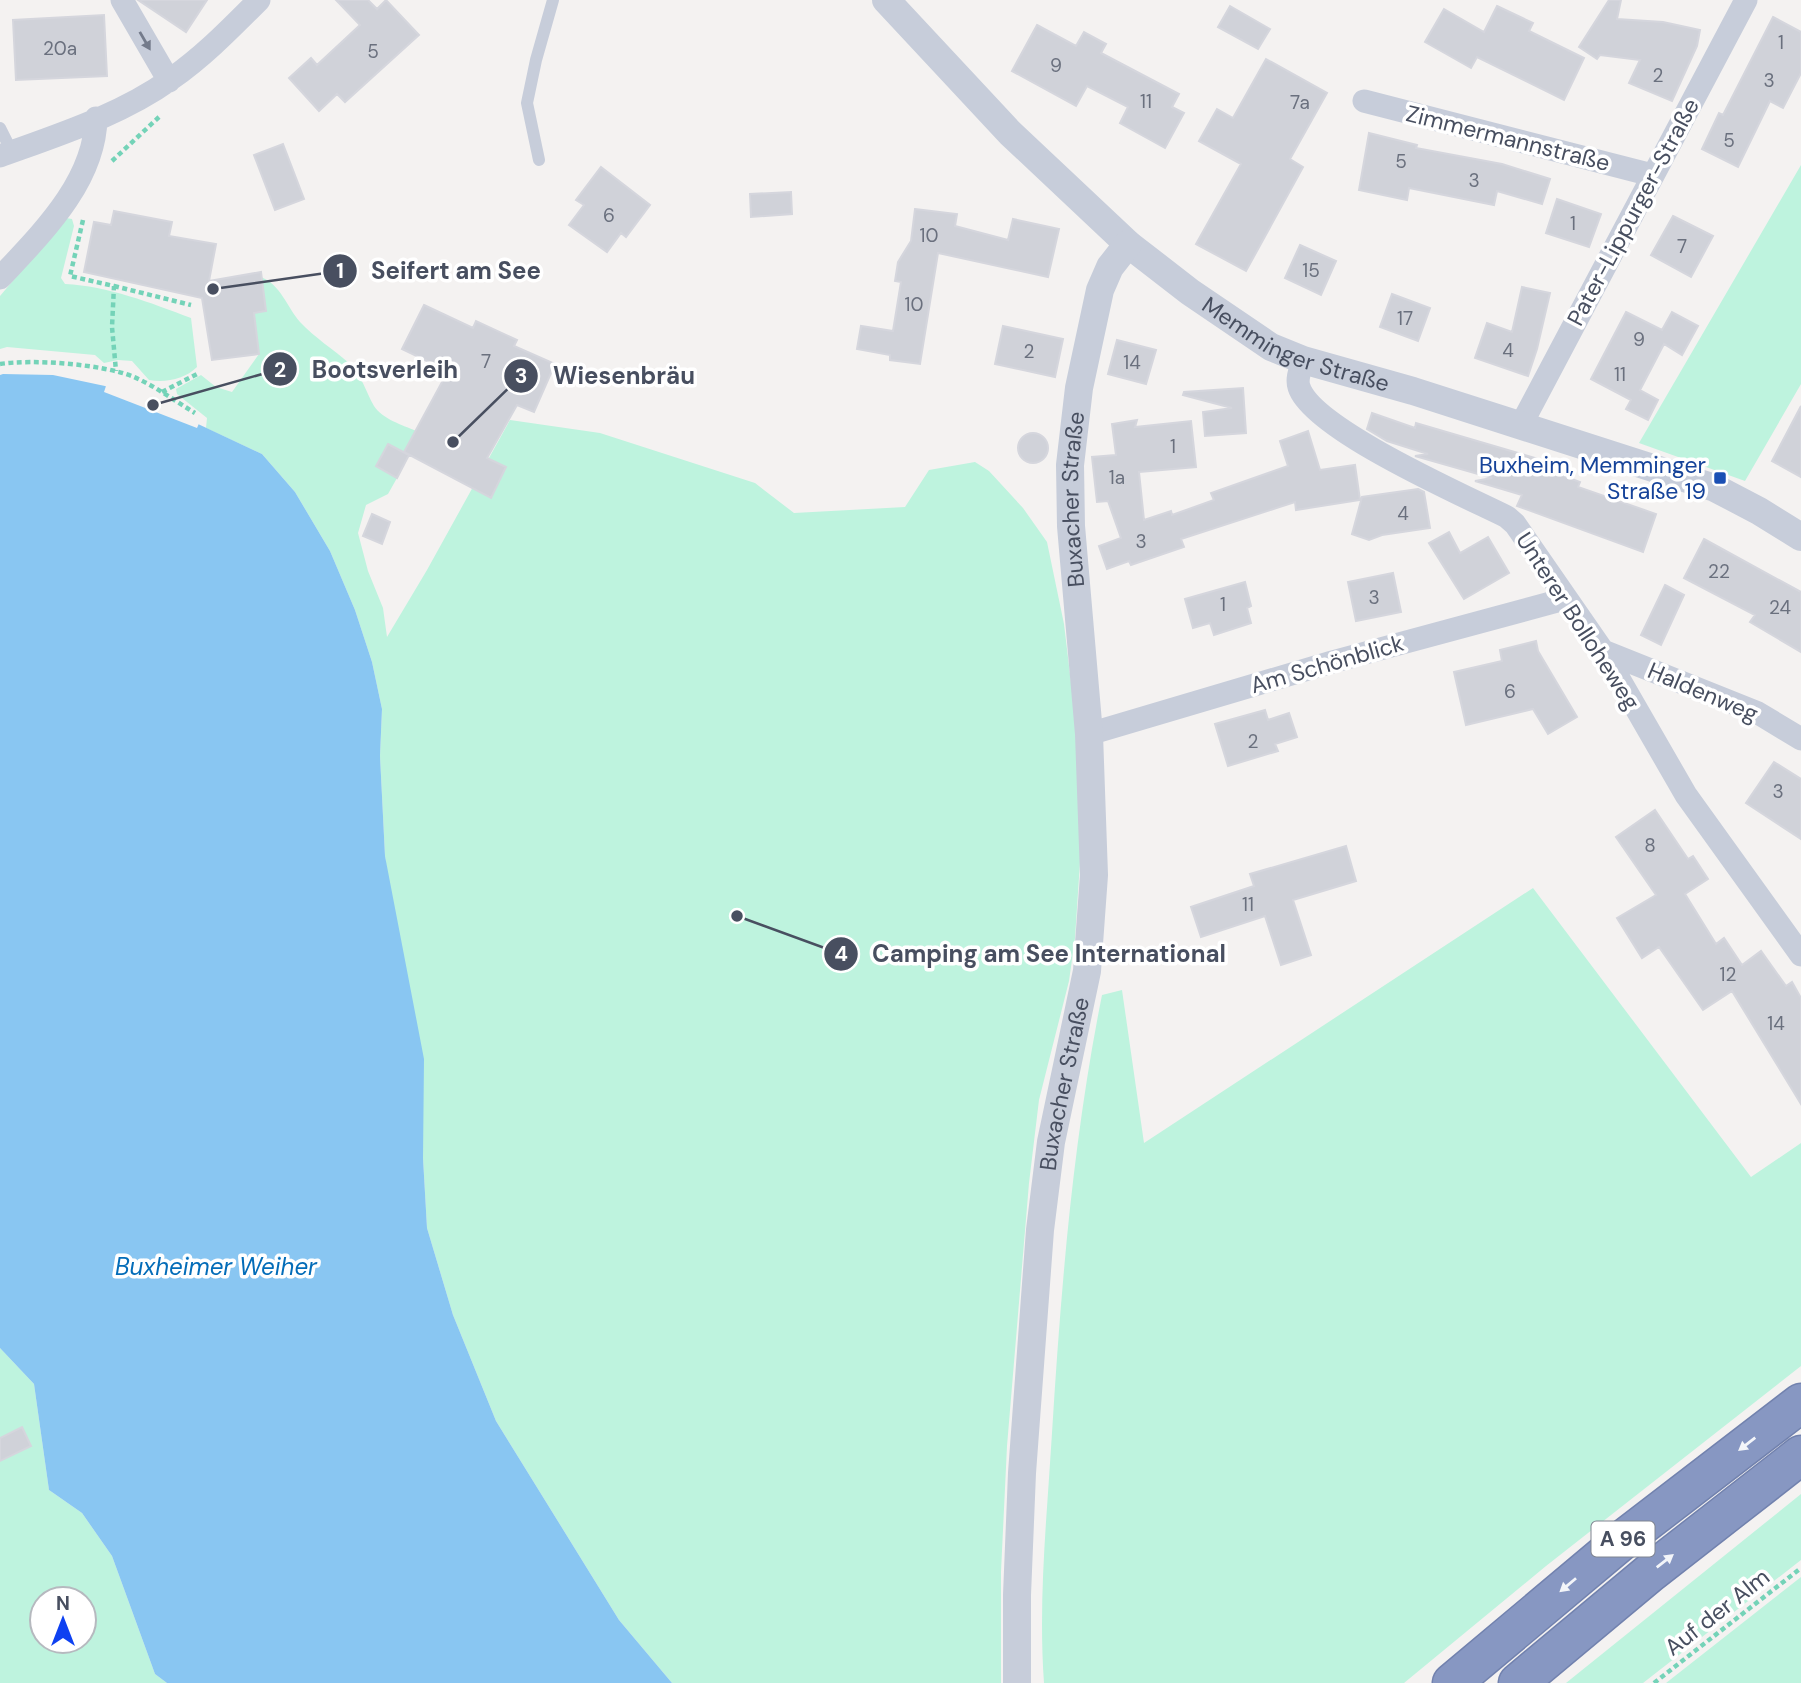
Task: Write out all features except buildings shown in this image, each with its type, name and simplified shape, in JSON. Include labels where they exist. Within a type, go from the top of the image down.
[{"type":"highway","name":"A 96","points":[[1452,1683],[1620,1542],[1801,1403]]},
{"type":"highway","name":"A 96","points":[[1518,1683],[1651,1572],[1801,1455]]},
{"type":"street","points":[[122,0],[169,81]]},
{"type":"street","points":[[6,154],[96,118],[169,81],[220,39],[259,0]]},
{"type":"street","name":"Memminger Straße","points":[[886,0],[1010,133],[1128,244],[1236,325],[1272,347],[1303,360],[1521,425],[1715,488],[1801,537]]},
{"type":"street","name":"Pater-Lippurger-Straße","points":[[1521,425],[1746,0]]},
{"type":"street","name":"Zimmermannstraße","points":[[1364,101],[1652,175]]},
{"type":"street","points":[[0,278],[35,239],[83,174],[96,135],[96,118]]},
{"type":"street","name":"Buxacher Straße","points":[[1017,1683],[1022,1473],[1040,1230],[1051,1143],[1087,971],[1092,919],[1094,837],[1070,465],[1079,388],[1100,290],[1110,267],[1128,244]]},
{"type":"street","name":"Unterer Bolloheweg","points":[[1303,360],[1299,373],[1299,388],[1311,404],[1334,424],[1392,460],[1507,517],[1530,544],[1603,651],[1686,796],[1801,956]]},
{"type":"street","name":"Am Schönblick","points":[[1089,734],[1332,662],[1565,599]]},
{"type":"street","name":"Haldenweg","points":[[1603,651],[1758,713],[1801,738]]},
{"type":"lane","points":[[539,160],[527,103],[536,60],[554,0]]},
{"type":"lane","points":[[0,128],[6,154]]},
{"type":"path","points":[[84,209],[70,276],[191,305]]},
{"type":"path","points":[[114,286],[112,327],[116,371]]},
{"type":"path","points":[[0,364],[17,361],[49,362],[116,371],[135,377],[195,413]]},
{"type":"path","points":[[161,392],[197,374]]},
{"type":"path","name":"Auf der Alm","points":[[1654,1683],[1801,1569]]},
{"type":"green space","points":[[1801,165],[1801,384],[1745,481],[1639,443]]},
{"type":"green space","points":[[66,218],[72,219],[74,226],[61,278],[65,284],[113,292],[191,318],[197,367],[187,375],[175,379],[155,381],[149,380],[132,361],[104,363],[95,355],[7,347],[0,349],[0,296]]},
{"type":"green space","points":[[261,277],[274,285],[306,328],[354,369],[374,406],[382,415],[416,431],[388,494],[366,505],[358,533],[368,571],[383,608],[387,637],[510,420],[600,433],[755,483],[794,513],[905,507],[929,470],[975,462],[989,471],[1023,508],[1047,542],[1064,624],[1075,716],[1081,847],[1075,938],[1069,981],[1039,1100],[1029,1183],[1007,1446],[1001,1572],[1001,1683],[672,1683],[619,1620],[496,1421],[453,1315],[427,1228],[423,1158],[385,856],[380,756],[382,709],[372,662],[355,610],[330,551],[295,492],[262,454],[206,428],[207,418],[177,394],[176,389],[201,375],[216,387],[232,392],[259,354],[254,313]]},
{"type":"green space","points":[[1533,888],[1751,1177],[1801,1143],[1801,1366],[1546,1566],[1404,1683],[1044,1683],[1044,1558],[1064,1268],[1083,1104],[1102,995],[1122,990],[1144,1143]]},
{"type":"green space","points":[[0,1348],[34,1384],[49,1490],[82,1513],[112,1556],[155,1674],[167,1683],[0,1683]]},
{"type":"green space","points":[[1801,1494],[1801,1560],[1643,1683],[1566,1683]]},
{"type":"green space","points":[[1801,1577],[1801,1683],[1666,1683]]},
{"type":"water","name":"Buxheimer Weiher","points":[[0,375],[53,375],[105,386],[262,454],[295,492],[330,551],[355,610],[372,662],[382,709],[380,756],[385,856],[424,1059],[423,1158],[427,1228],[453,1315],[496,1421],[619,1620],[672,1683],[167,1683],[155,1674],[112,1556],[82,1513],[49,1490],[34,1384],[0,1348]]},
{"type":"pier","points":[[107,383],[200,421],[197,428],[104,392]]},
{"type":"place","name":"Seifert am See","points":[[213,289]]},
{"type":"place","name":"Bootsverleih","points":[[153,405]]},
{"type":"place","name":"Wiesenbräu","points":[[453,442]]},
{"type":"place","name":"Buxheim, Memminger Straße 19","points":[[1720,478]]},
{"type":"place","name":"Camping am See International","points":[[737,916]]}]
